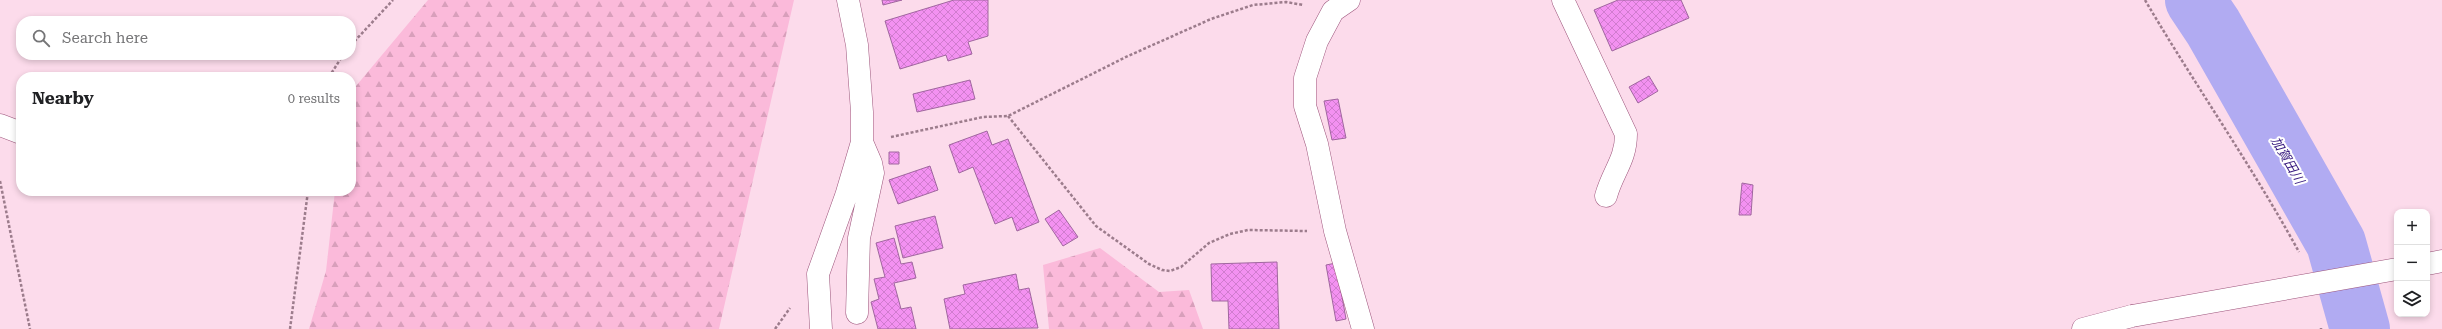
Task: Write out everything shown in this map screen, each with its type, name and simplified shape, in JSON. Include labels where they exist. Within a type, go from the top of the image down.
[{"type":"street","points":[[821,329],[818,274],[846,196],[862,142],[862,112],[856,44],[848,0]]},
{"type":"street","points":[[1563,0],[1626,134],[1626,150],[1611,179],[1606,196]]},
{"type":"street","points":[[1341,6],[1317,41],[1305,78],[1305,106],[1316,144],[1335,231],[1363,329]]},
{"type":"street","points":[[0,125],[16,130]]},
{"type":"street","points":[[856,313],[859,238],[873,173],[871,163],[862,142]]},
{"type":"street","points":[[2430,263],[2442,261]]},
{"type":"street","points":[[2084,329],[2132,316],[2394,270]]},
{"type":"path","points":[[356,40],[393,0]]},
{"type":"path","points":[[2145,0],[2186,69],[2229,133],[2299,252]]},
{"type":"path","points":[[862,142],[916,133],[983,117],[1008,116],[1128,56],[1211,19],[1253,6],[1286,2],[1341,6]]},
{"type":"path","points":[[332,72],[340,60]]},
{"type":"path","points":[[1008,116],[1096,226],[1149,264],[1162,270],[1170,271],[1181,267],[1209,243],[1230,234],[1248,230],[1335,231]]},
{"type":"path","points":[[0,180],[30,329]]},
{"type":"path","points":[[290,329],[307,196]]},
{"type":"green space","points":[[428,0],[794,0],[719,329],[309,329],[326,271],[334,196],[356,196],[356,86]]},
{"type":"green space","points":[[1100,248],[1159,292],[1189,290],[1203,329],[1049,329],[1043,265]]},
{"type":"building","points":[[882,0],[902,0],[883,5]]},
{"type":"building","points":[[954,0],[988,0],[988,36],[968,42],[972,54],[948,61],[946,55],[900,69],[885,21]]},
{"type":"building","points":[[1618,0],[1681,0],[1689,18],[1612,51],[1594,10]]},
{"type":"building","points":[[1649,76],[1658,91],[1638,103],[1629,87]]},
{"type":"building","points":[[970,80],[975,99],[917,112],[913,94]]},
{"type":"building","points":[[1338,99],[1346,138],[1332,140],[1324,101]]},
{"type":"building","points":[[987,131],[992,145],[1008,139],[1039,222],[1017,231],[1012,217],[995,224],[973,167],[959,173],[949,145]]},
{"type":"building","points":[[889,152],[899,152],[899,164],[889,164]]},
{"type":"building","points":[[930,166],[938,190],[898,204],[889,180]]},
{"type":"building","points":[[1742,183],[1753,185],[1751,215],[1739,215]]},
{"type":"building","points":[[1059,210],[1078,237],[1063,246],[1045,219]]},
{"type":"building","points":[[935,216],[943,248],[903,258],[895,226]]},
{"type":"building","points":[[894,238],[901,264],[912,262],[916,278],[894,283],[901,309],[911,307],[916,329],[878,329],[871,302],[879,299],[874,279],[885,277],[876,243]]},
{"type":"building","points":[[1277,262],[1279,329],[1229,329],[1228,301],[1212,301],[1211,264]]},
{"type":"building","points":[[1336,263],[1346,319],[1336,321],[1326,265]]},
{"type":"building","points":[[1016,274],[1019,290],[1029,288],[1038,328],[950,329],[944,299],[965,294],[963,285]]},
{"type":"waterway","name":"加賀田川","points":[[2195,0],[2213,27],[2336,243],[2360,329]]}]
